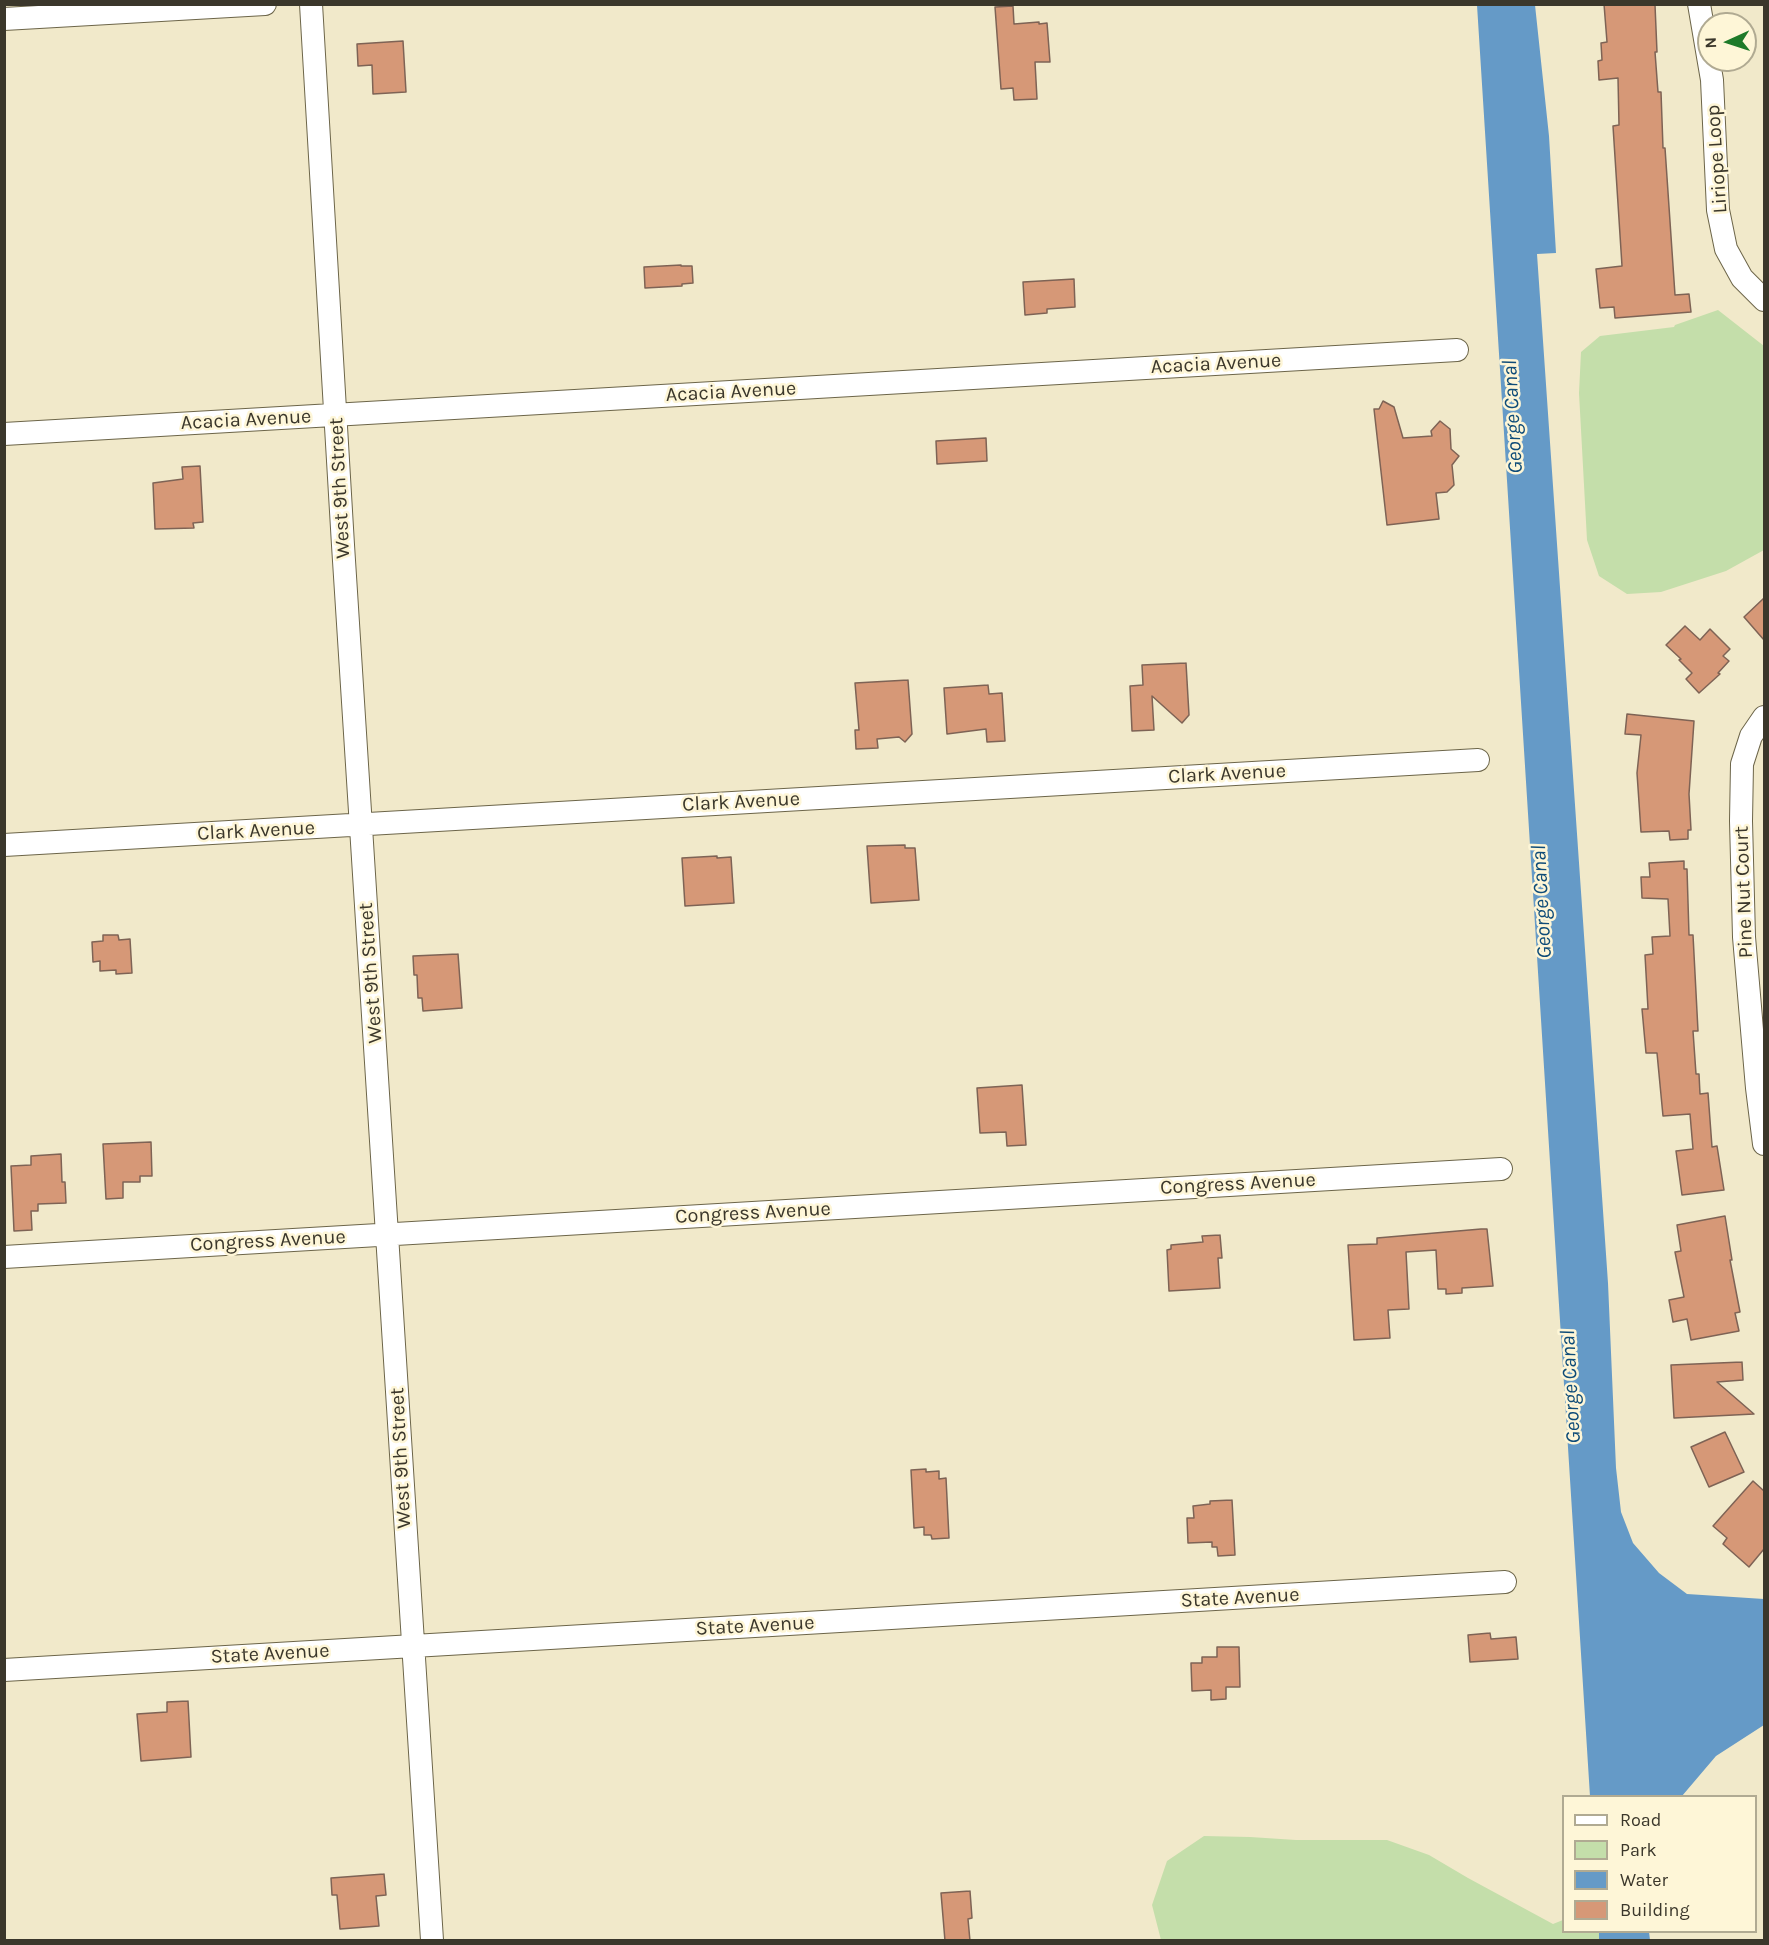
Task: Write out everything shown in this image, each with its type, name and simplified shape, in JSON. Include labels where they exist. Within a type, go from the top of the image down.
[{"type":"street","points":[[4,19],[265,4]]},
{"type":"street","name":"West 9th Street","points":[[311,4],[432,1941]]},
{"type":"street","name":"Liriope Loop","points":[[1699,4],[1712,80],[1718,210],[1726,249],[1742,278],[1764,300]]},
{"type":"street","name":"Acacia Avenue","points":[[4,434],[1457,350]]},
{"type":"street","name":"Pine Nut Court","points":[[1764,717],[1751,736],[1742,764],[1741,821],[1744,938],[1764,1144]]},
{"type":"street","name":"Clark Avenue","points":[[4,845],[1478,760]]},
{"type":"street","name":"Congress Avenue","points":[[4,1257],[1501,1169]]},
{"type":"street","name":"State Avenue","points":[[4,1670],[1505,1582]]},
{"type":"green space","points":[[1718,310],[1764,346],[1764,550],[1726,571],[1661,592],[1627,594],[1599,576],[1587,540],[1579,393],[1581,352],[1600,336],[1674,327]]},
{"type":"green space","points":[[1204,1836],[1296,1840],[1387,1840],[1429,1855],[1553,1924],[1562,1920],[1562,1933],[1599,1933],[1599,1940],[1161,1940],[1152,1905],[1167,1861]]},
{"type":"water","name":"George Canal","points":[[1477,5],[1535,5],[1549,136],[1556,253],[1537,254],[1608,1283],[1616,1468],[1621,1512],[1633,1543],[1659,1573],[1687,1594],[1764,1599],[1764,1725],[1716,1756],[1683,1795],[1590,1795]]},
{"type":"water","points":[[1599,1933],[1649,1933],[1650,1940],[1599,1940]]},
{"type":"building","points":[[1604,4],[1655,5],[1657,52],[1655,52],[1658,92],[1661,92],[1663,148],[1665,148],[1675,295],[1689,294],[1691,312],[1615,318],[1614,307],[1600,308],[1596,269],[1622,266],[1613,126],[1619,125],[1618,78],[1599,80],[1598,61],[1602,60],[1601,43],[1607,42]]},
{"type":"building","points":[[1013,6],[1014,24],[1047,23],[1050,62],[1035,62],[1037,99],[1014,100],[1013,88],[1001,89],[995,7]]},
{"type":"building","points":[[403,41],[406,92],[373,94],[372,65],[358,66],[357,44]]},
{"type":"building","points":[[692,266],[693,283],[682,284],[682,286],[645,288],[644,267]]},
{"type":"building","points":[[1074,279],[1075,307],[1047,309],[1047,313],[1025,315],[1023,282]]},
{"type":"building","points":[[1383,401],[1394,407],[1403,438],[1432,436],[1431,431],[1440,421],[1450,429],[1451,449],[1459,456],[1452,465],[1454,485],[1447,492],[1436,493],[1439,519],[1387,525],[1374,409],[1379,409]]},
{"type":"building","points":[[986,438],[987,461],[937,464],[936,441]]},
{"type":"building","points":[[200,466],[203,522],[193,523],[194,528],[155,529],[153,483],[183,479],[182,467]]},
{"type":"building","points":[[1764,598],[1764,640],[1744,617]]},
{"type":"building","points":[[1685,626],[1700,640],[1710,629],[1730,649],[1723,656],[1729,661],[1718,673],[1720,674],[1699,693],[1686,679],[1692,673],[1666,645]]},
{"type":"building","points":[[1186,663],[1189,715],[1182,723],[1152,696],[1154,730],[1132,731],[1130,686],[1143,685],[1142,665]]},
{"type":"building","points":[[908,680],[912,734],[905,742],[899,737],[877,739],[878,748],[856,749],[855,730],[859,730],[855,683]]},
{"type":"building","points":[[988,685],[989,694],[1002,693],[1005,741],[987,742],[986,729],[947,734],[944,688]]},
{"type":"building","points":[[1627,714],[1694,721],[1689,794],[1691,830],[1688,830],[1688,839],[1670,840],[1669,831],[1641,832],[1637,773],[1641,735],[1625,734]]},
{"type":"building","points":[[905,845],[905,848],[915,848],[919,900],[871,903],[867,846]]},
{"type":"building","points":[[717,856],[717,858],[731,857],[734,903],[685,906],[682,858]]},
{"type":"building","points":[[1684,861],[1684,869],[1687,869],[1689,935],[1693,935],[1698,1031],[1693,1031],[1696,1074],[1699,1074],[1700,1094],[1708,1093],[1712,1147],[1717,1146],[1724,1190],[1682,1195],[1676,1151],[1693,1149],[1690,1114],[1663,1116],[1657,1053],[1646,1053],[1642,1009],[1648,1009],[1645,955],[1653,954],[1652,937],[1670,936],[1668,899],[1642,898],[1641,877],[1650,877],[1649,863]]},
{"type":"building","points":[[103,935],[118,935],[119,940],[130,939],[132,973],[116,974],[116,970],[100,971],[100,961],[93,962],[92,942],[103,941]]},
{"type":"building","points":[[458,954],[462,1008],[423,1011],[422,998],[418,998],[413,956]]},
{"type":"building","points":[[1022,1085],[1026,1145],[1007,1146],[1006,1132],[980,1133],[977,1088]]},
{"type":"building","points":[[151,1142],[152,1176],[140,1176],[140,1182],[123,1182],[123,1198],[106,1199],[103,1144]]},
{"type":"building","points":[[61,1154],[62,1182],[65,1182],[66,1203],[38,1204],[38,1211],[31,1211],[32,1230],[14,1231],[11,1166],[31,1165],[31,1156]]},
{"type":"building","points":[[1725,1216],[1732,1260],[1730,1260],[1740,1312],[1735,1313],[1739,1331],[1691,1340],[1687,1319],[1673,1322],[1669,1300],[1684,1297],[1675,1252],[1681,1251],[1677,1225]]},
{"type":"building","points":[[1487,1229],[1493,1286],[1462,1288],[1462,1293],[1446,1294],[1446,1289],[1438,1289],[1436,1250],[1406,1252],[1409,1309],[1388,1310],[1390,1338],[1354,1340],[1348,1245],[1377,1244],[1377,1238]]},
{"type":"building","points":[[1220,1235],[1222,1258],[1218,1258],[1220,1288],[1169,1291],[1167,1250],[1171,1249],[1171,1245],[1203,1242],[1202,1236]]},
{"type":"building","points":[[1742,1362],[1743,1380],[1717,1382],[1754,1414],[1674,1418],[1671,1365]]},
{"type":"building","points":[[1725,1432],[1744,1472],[1709,1487],[1691,1447]]},
{"type":"building","points":[[926,1469],[926,1472],[939,1471],[939,1479],[946,1478],[949,1538],[932,1539],[931,1535],[924,1535],[924,1527],[914,1528],[911,1470]]},
{"type":"building","points":[[1753,1481],[1764,1491],[1764,1549],[1749,1567],[1723,1544],[1727,1538],[1713,1526]]},
{"type":"building","points":[[1232,1500],[1235,1555],[1218,1556],[1217,1547],[1212,1547],[1212,1542],[1188,1543],[1187,1518],[1194,1518],[1193,1506],[1210,1504],[1210,1501]]},
{"type":"building","points":[[1490,1633],[1491,1639],[1516,1637],[1518,1659],[1470,1662],[1468,1635]]},
{"type":"building","points":[[1217,1647],[1239,1647],[1240,1687],[1226,1687],[1226,1699],[1211,1700],[1211,1690],[1192,1691],[1191,1663],[1202,1663],[1202,1657],[1217,1657]]},
{"type":"building","points":[[188,1701],[191,1757],[141,1761],[137,1714],[167,1712],[167,1702]]},
{"type":"building","points":[[384,1874],[386,1895],[376,1896],[379,1926],[340,1929],[337,1895],[332,1895],[331,1878]]},
{"type":"building","points":[[970,1891],[972,1918],[968,1919],[970,1941],[945,1941],[941,1893]]}]
